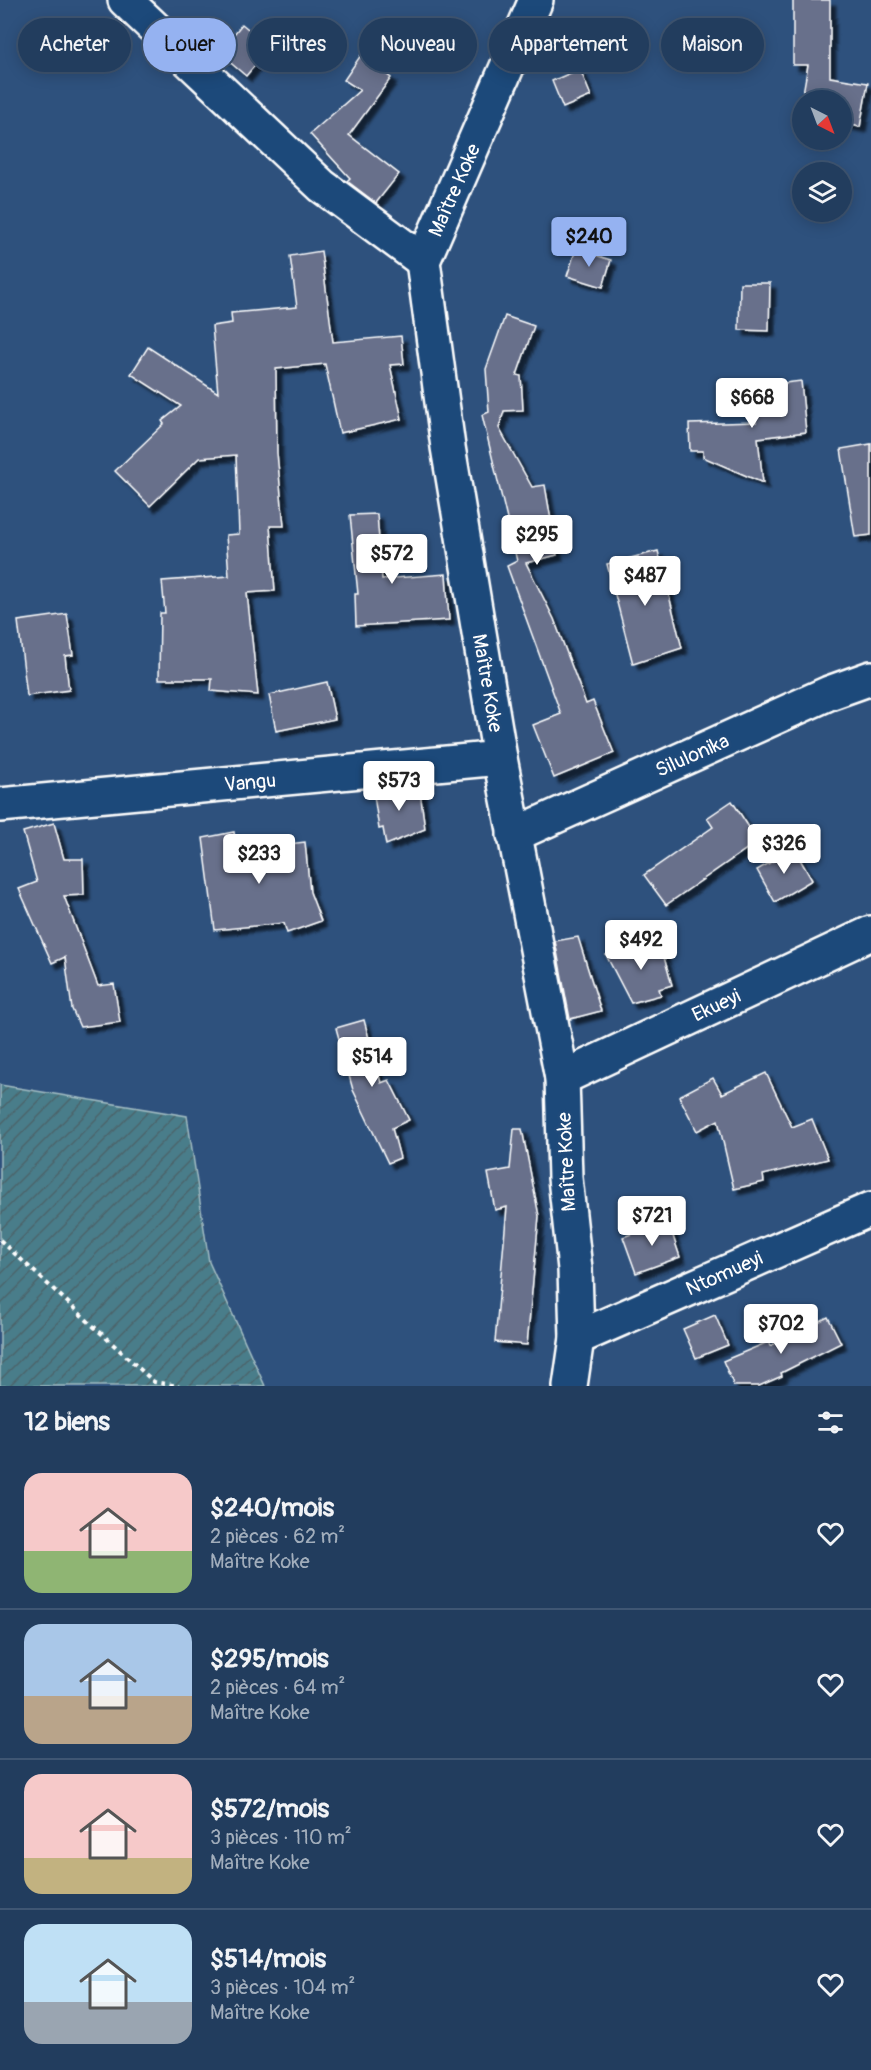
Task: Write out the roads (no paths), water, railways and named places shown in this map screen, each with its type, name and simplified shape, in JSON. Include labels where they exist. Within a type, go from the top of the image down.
[{"type":"street","points":[[125,0],[322,186],[423,261]]},
{"type":"street","name":"Maître Koke","points":[[536,0],[423,261],[448,447],[500,758],[562,1078],[565,1178],[575,1269],[577,1338],[570,1386]]},
{"type":"street","name":"Silulonika","points":[[514,835],[829,693],[871,678]]},
{"type":"street","name":"Vangu","points":[[0,805],[500,758]]},
{"type":"street","name":"Ekueyi","points":[[562,1078],[871,933]]},
{"type":"street","name":"Ntomueyi","points":[[577,1338],[871,1209]]}]
